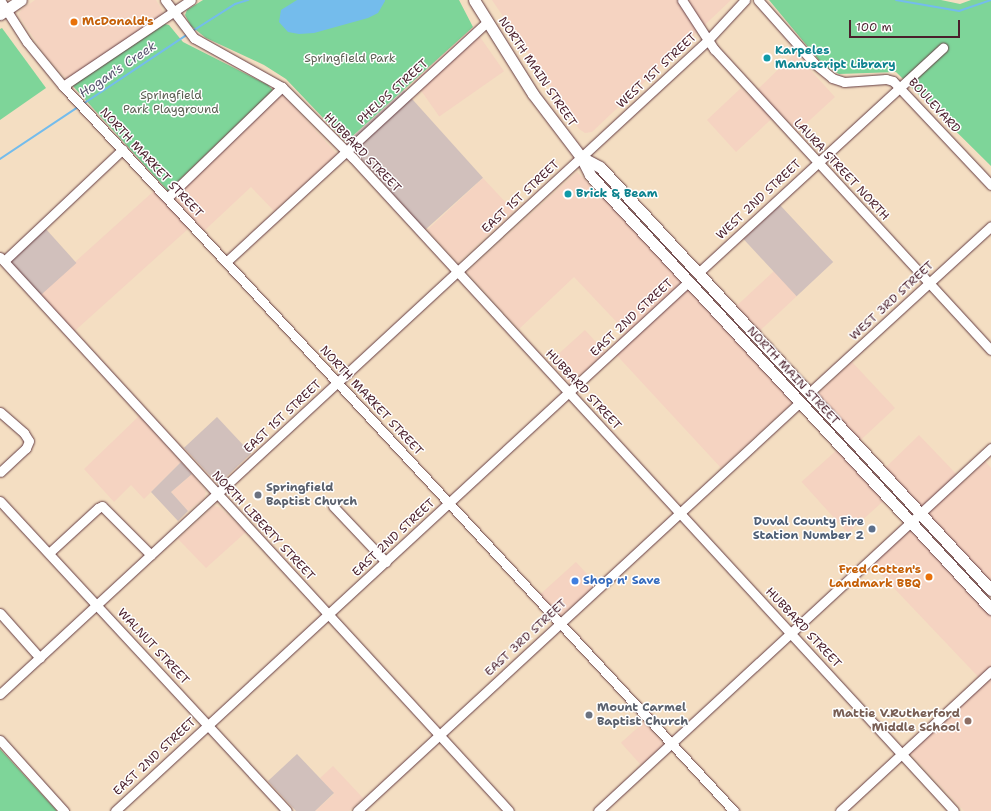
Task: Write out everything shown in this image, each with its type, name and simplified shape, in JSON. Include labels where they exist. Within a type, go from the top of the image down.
[{"type":"main road","points":[[3,12],[21,0]]},
{"type":"main road","name":"NORTH MAIN STREET","points":[[474,0],[537,99],[581,157],[590,175],[991,609]]},
{"type":"main road","name":"NORTH MAIN STREET","points":[[581,157],[600,167],[991,590]]},
{"type":"street","name":"NORTH MARKET STREET","points":[[0,0],[3,12],[63,86],[123,149],[337,383],[734,811]]},
{"type":"street","name":"HUBBARD STREET","points":[[164,0],[185,29],[194,38],[282,87],[458,272],[954,811]]},
{"type":"street","points":[[63,86],[191,0]]},
{"type":"street","name":"LAURA STREET NORTH","points":[[682,0],[707,41],[991,350]]},
{"type":"street","name":"WEST 1ST STREET","points":[[581,157],[707,41],[745,0]]},
{"type":"street","name":"BOULEVARD","points":[[758,0],[815,64],[832,78],[844,82],[886,79],[900,87],[991,185]]},
{"type":"street","name":"PHELPS STREET","points":[[226,262],[487,22]]},
{"type":"street","name":"WEST 2ND STREET","points":[[698,273],[943,48]]},
{"type":"street","points":[[167,198],[282,87]]},
{"type":"street","points":[[2,259],[123,149]]},
{"type":"street","name":"EAST 1ST STREET","points":[[0,694],[581,157]]},
{"type":"street","name":"WEST 3RD STREET","points":[[809,393],[991,226]]},
{"type":"street","name":"NORTH LIBERTY STREET","points":[[2,259],[509,811]]},
{"type":"street","name":"EAST 2ND STREET","points":[[115,811],[688,282]]},
{"type":"street","name":"EAST 3RD STREET","points":[[357,811],[800,402]]},
{"type":"street","points":[[0,412],[24,433],[29,441],[26,448],[0,472]]},
{"type":"street","points":[[598,811],[991,448]]},
{"type":"street","name":"WALNUT STREET","points":[[0,501],[287,811]]},
{"type":"street","points":[[49,553],[102,506],[151,555]]},
{"type":"street","points":[[333,506],[386,562]]},
{"type":"street","points":[[0,612],[40,658]]},
{"type":"street","points":[[840,811],[991,671]]},
{"type":"street","points":[[0,740],[64,811]]},
{"type":"shaded area","points":[[35,0],[156,0],[162,10],[165,24],[72,85],[45,55],[21,19],[19,14],[22,9]]},
{"type":"shaded area","points":[[492,0],[731,0],[592,132],[585,133],[579,129]]},
{"type":"shaded area","points":[[473,27],[504,71],[439,117],[408,72]]},
{"type":"shaded area","points":[[795,53],[835,97],[798,131],[779,112],[736,152],[707,120],[741,88],[750,97]]},
{"type":"shaded area","points":[[273,90],[282,94],[337,154],[274,211],[251,187],[204,231],[168,191]]},
{"type":"shaded area","points":[[404,90],[483,178],[425,230],[346,142]]},
{"type":"shaded area","points":[[577,172],[599,194],[603,195],[794,401],[721,468],[610,348],[626,332],[574,277],[519,329],[467,272]]},
{"type":"shaded area","points":[[483,178],[514,211],[458,263],[427,230]]},
{"type":"shaded area","points":[[155,190],[189,228],[73,332],[39,294]]},
{"type":"shaded area","points":[[780,205],[833,262],[797,296],[743,239]]},
{"type":"shaded area","points":[[45,228],[76,263],[40,296],[9,261]]},
{"type":"shaded area","points":[[774,271],[797,296],[760,331],[737,306]]},
{"type":"shaded area","points":[[585,330],[605,352],[570,384],[550,361]]},
{"type":"shaded area","points":[[852,362],[895,408],[860,441],[817,395]]},
{"type":"shaded area","points":[[139,416],[181,462],[144,499],[131,485],[114,502],[84,469]]},
{"type":"shaded area","points":[[217,417],[251,454],[218,484],[184,448]]},
{"type":"shaded area","points":[[919,435],[964,482],[985,461],[991,468],[991,585],[884,469]]},
{"type":"shaded area","points":[[838,449],[884,500],[848,533],[802,482]]},
{"type":"shaded area","points":[[181,462],[192,474],[171,492],[188,511],[178,521],[151,492]]},
{"type":"shaded area","points":[[192,474],[206,492],[204,498],[188,511],[171,492]]},
{"type":"shaded area","points":[[214,506],[219,507],[246,532],[206,568],[178,539]]},
{"type":"shaded area","points":[[911,529],[991,615],[991,811],[964,811],[910,753],[985,684],[872,565]]},
{"type":"shaded area","points":[[576,562],[596,584],[559,618],[539,595]]},
{"type":"shaded area","points":[[644,722],[664,744],[641,765],[621,743]]},
{"type":"shaded area","points":[[297,754],[334,793],[315,811],[296,811],[268,781]]},
{"type":"shaded area","points":[[333,766],[363,798],[349,811],[315,811],[334,794],[320,778]]},
{"type":"green space","name":"Springfield Park","points":[[203,0],[459,0],[473,27],[346,142],[286,79],[264,65],[206,38],[191,26],[185,15],[187,10]]},
{"type":"green space","points":[[769,0],[941,0],[960,4],[971,0],[991,0],[991,166],[896,72],[839,74],[823,65]]},
{"type":"green space","name":"Springfield Park Playground","points":[[165,24],[169,25],[183,42],[268,85],[273,90],[168,191],[72,85]]},
{"type":"green space","points":[[2,28],[46,88],[0,120],[0,29]]},
{"type":"green space","points":[[0,749],[57,811],[0,811]]},
{"type":"water","points":[[297,0],[385,1],[378,13],[368,18],[314,33],[299,34],[288,32],[279,22],[281,10]]},
{"type":"waterway","name":"Hogan's Creek","points":[[191,32],[235,4],[248,0]]},
{"type":"waterway","name":"Hogan's Creek","points":[[896,0],[959,11],[991,0]]},
{"type":"waterway","name":"Hogan's Creek","points":[[83,104],[188,34]]},
{"type":"waterway","name":"Hogan's Creek","points":[[0,159],[78,107]]},
{"type":"place","name":"McDonald's","points":[[74,22]]},
{"type":"place","name":"Karpeles Manuscript Library","points":[[767,58]]},
{"type":"place","name":"Brick & Beam","points":[[568,194]]},
{"type":"place","name":"Springfield Baptist Church","points":[[258,495]]},
{"type":"place","name":"Duval County Fire Station Number 2","points":[[872,529]]},
{"type":"place","name":"Fred Cotten's Landmark BBQ","points":[[929,577]]},
{"type":"place","name":"Shop n' Save","points":[[575,581]]},
{"type":"place","name":"Mount Carmel Baptist Church","points":[[589,715]]},
{"type":"place","name":"Mattie V.Rutherford Middle School","points":[[968,721]]}]
